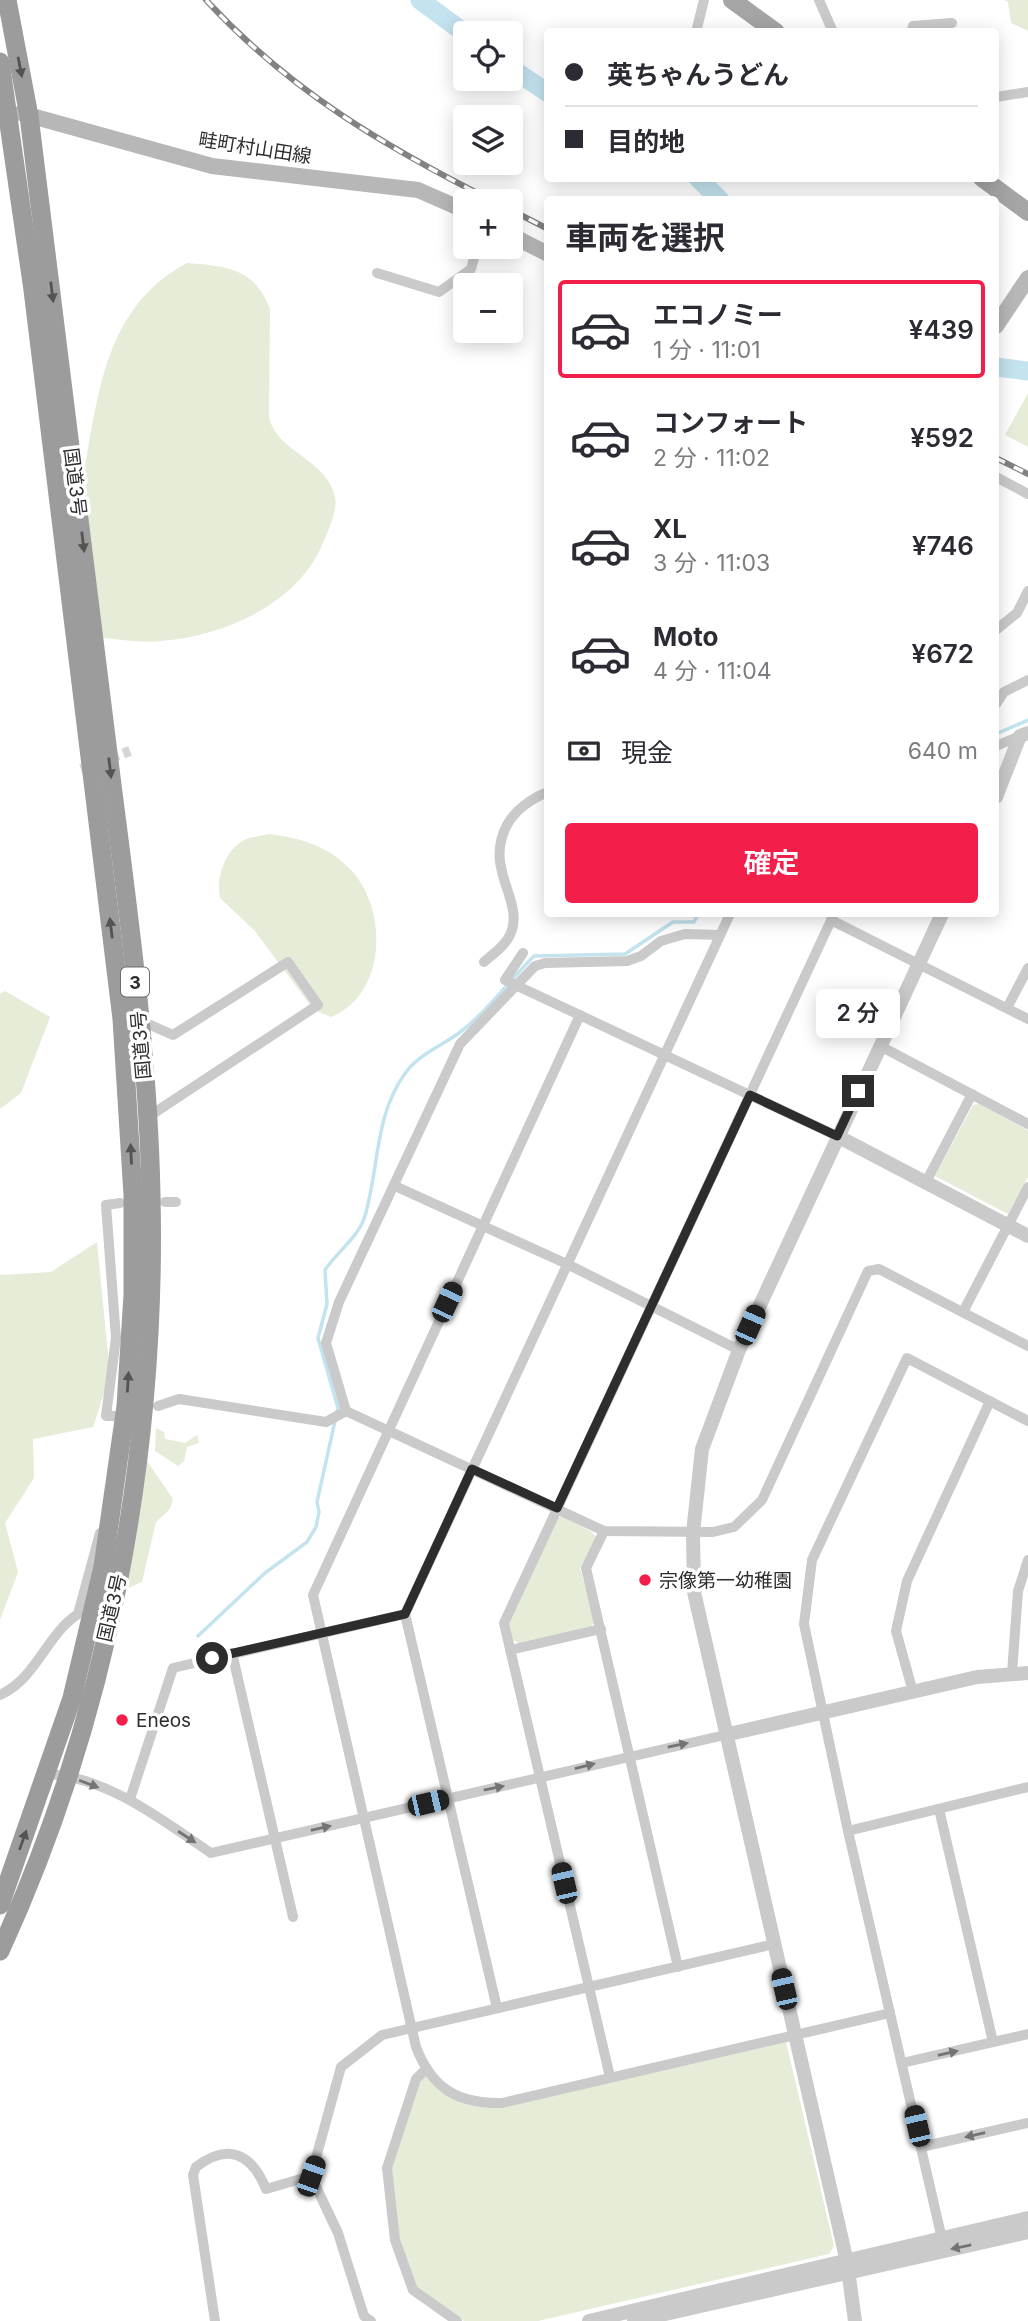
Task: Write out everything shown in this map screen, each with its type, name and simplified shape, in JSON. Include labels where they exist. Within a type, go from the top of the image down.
[{"type":"highway","name":"国道3号","points":[[0,1905],[57,1775],[106,1635],[120,1572],[139,1454],[151,1299],[148,1117],[139,1020],[29,116],[7,0]]},
{"type":"highway","name":"国道3号","points":[[0,62],[122,1019],[133,1181],[133,1295],[121,1454],[90,1629],[57,1775],[21,1902],[0,1951]]},
{"type":"main road","points":[[732,0],[770,28]]},
{"type":"main road","name":"畦町村山田線","points":[[4,105],[29,116],[212,166],[418,190],[453,205]]},
{"type":"main road","points":[[987,182],[1028,212]]},
{"type":"main road","points":[[523,241],[544,252]]},
{"type":"main road","points":[[999,322],[1028,278]]},
{"type":"street","points":[[697,28],[704,0]]},
{"type":"street","points":[[819,0],[831,28]]},
{"type":"street","points":[[912,28],[952,23]]},
{"type":"street","points":[[999,97],[1028,92]]},
{"type":"street","points":[[377,273],[439,292],[471,269],[474,259]]},
{"type":"street","points":[[999,479],[1028,494]]},
{"type":"street","points":[[999,628],[1017,613],[1028,591]]},
{"type":"street","points":[[999,700],[1004,692],[1028,680]]},
{"type":"street","points":[[999,745],[1024,734]]},
{"type":"street","points":[[999,790],[1024,734]]},
{"type":"street","points":[[484,962],[505,943],[514,920],[499,866],[497,848],[500,837],[511,818],[532,799],[544,794]]},
{"type":"street","points":[[497,2008],[405,1614],[729,917]]},
{"type":"street","points":[[610,2077],[504,1623],[507,1612],[832,917],[1028,1019]]},
{"type":"street","points":[[855,2321],[848,2267],[694,1592],[693,1533],[702,1449],[739,1350],[941,917]]},
{"type":"street","points":[[346,1411],[326,1343],[328,1332],[460,1044],[535,966],[544,963],[627,961],[641,956],[661,941],[685,934],[720,935]]},
{"type":"street","points":[[523,953],[505,980],[837,1136],[1028,1236]]},
{"type":"street","points":[[139,1020],[173,1035],[288,962],[318,1005],[148,1117]]},
{"type":"street","points":[[1007,1008],[1028,968]]},
{"type":"street","points":[[580,1015],[313,1595],[412,2028],[425,2070],[444,2089],[462,2099],[502,2103],[890,2013]]},
{"type":"street","points":[[880,1046],[1028,1124]]},
{"type":"street","points":[[926,1182],[972,1094]]},
{"type":"street","points":[[395,1186],[651,1305],[739,1350]]},
{"type":"street","points":[[963,1312],[1028,1187]]},
{"type":"street","points":[[114,1416],[106,1416],[116,1338],[106,1205],[120,1203]]},
{"type":"street","points":[[346,1411],[604,1531],[693,1533],[734,1527],[762,1500],[869,1271],[879,1269],[1028,1346]]},
{"type":"street","points":[[942,2239],[848,1831],[804,1624],[813,1560],[907,1358],[1028,1421]]},
{"type":"street","points":[[158,1406],[179,1399],[326,1422],[346,1411]]},
{"type":"street","points":[[913,1692],[895,1632],[907,1581],[990,1401]]},
{"type":"street","points":[[0,1696],[27,1676],[67,1621],[78,1614],[105,1512],[108,1475],[121,1454]]},
{"type":"street","points":[[604,1531],[586,1568],[678,1966]]},
{"type":"street","points":[[1012,1673],[1018,1591],[1028,1560]]},
{"type":"street","points":[[130,1799],[173,1668],[405,1614]]},
{"type":"street","points":[[510,1650],[601,1629]]},
{"type":"street","points":[[232,1653],[293,1917]]},
{"type":"street","points":[[57,1775],[130,1799],[211,1853],[977,1677],[1028,1673]]},
{"type":"street","points":[[848,1831],[1028,1787]]},
{"type":"street","points":[[939,1809],[993,2042]]},
{"type":"street","points":[[371,2321],[364,2316],[338,2233],[311,2176],[341,2067],[382,2035],[774,1944]]},
{"type":"street","points":[[902,2063],[1028,2034]]},
{"type":"street","points":[[425,2070],[416,2079],[387,2168],[394,2240],[413,2290],[457,2321]]},
{"type":"street","points":[[921,2147],[1028,2123]]},
{"type":"street","points":[[215,2321],[200,2234],[193,2175],[196,2167],[217,2155],[246,2157],[267,2189],[311,2176]]},
{"type":"street","points":[[848,2267],[942,2239],[1028,2218]]},
{"type":"street","points":[[589,2321],[635,2318],[848,2267],[1028,2232]]},
{"type":"green space","points":[[1004,0],[1028,0],[1028,31],[1011,23],[1008,2]]},
{"type":"green space","points":[[187,263],[238,272],[247,277],[264,295],[270,309],[269,418],[282,440],[323,474],[330,484],[336,502],[334,514],[311,565],[296,583],[256,613],[233,624],[185,638],[144,641],[92,636],[80,561],[77,518],[99,394],[115,342],[127,319],[162,279]]},
{"type":"green space","points":[[1028,393],[1028,447],[1005,435]]},
{"type":"green space","points":[[269,834],[303,841],[333,855],[351,870],[363,887],[371,906],[376,928],[372,971],[363,990],[349,1006],[331,1017],[314,1010],[254,930],[220,898],[220,875],[230,853],[244,840]]},
{"type":"green space","points":[[5,991],[50,1017],[21,1093],[0,1109],[0,994]]},
{"type":"green space","points":[[979,1104],[1028,1130],[1028,1177],[1008,1214],[935,1176],[973,1105]]},
{"type":"green space","points":[[97,1242],[110,1374],[93,1427],[33,1439],[34,1478],[5,1523],[18,1572],[0,1620],[0,1275],[51,1272]]},
{"type":"green space","points":[[156,1428],[164,1432],[165,1439],[185,1443],[197,1435],[199,1443],[187,1447],[184,1461],[178,1466],[155,1451]]},
{"type":"green space","points":[[147,1461],[173,1499],[170,1509],[156,1522],[142,1582],[126,1589]]},
{"type":"green space","points":[[562,1516],[592,1532],[596,1537],[580,1568],[595,1622],[591,1627],[519,1643],[513,1640],[509,1622],[558,1517]]},
{"type":"green space","points":[[786,2042],[834,2246],[829,2254],[538,2321],[464,2321],[416,2287],[398,2242],[391,2169],[420,2078],[426,2076],[442,2091],[459,2101],[500,2108]]},
{"type":"waterway","points":[[420,0],[453,24]]},
{"type":"waterway","points":[[523,76],[544,90]]},
{"type":"waterway","points":[[702,182],[716,196]]},
{"type":"waterway","points":[[999,367],[1028,371]]},
{"type":"waterway","points":[[999,733],[1028,720]]},
{"type":"waterway","points":[[336,1414],[338,1408],[318,1338],[327,1304],[325,1270],[356,1233],[364,1219],[382,1127],[394,1091],[404,1075],[423,1056],[469,1025],[534,956],[625,954],[673,922],[694,922],[696,917]]},
{"type":"waterway","points":[[198,1636],[265,1573],[307,1542],[316,1527],[319,1512],[317,1502],[335,1421]]},
{"type":"tunnel","points":[[81,769],[130,751]]},
{"type":"railway","points":[[206,0],[238,33],[305,89],[376,137],[470,189]]},
{"type":"railway","points":[[523,216],[544,227]]},
{"type":"railway","points":[[999,460],[1028,474]]},
{"type":"place","name":"宗像第一幼稚園","points":[[645,1580]]},
{"type":"place","name":"Eneos","points":[[122,1720]]},
{"type":"route","points":[[212,1658],[405,1614],[472,1469],[557,1508],[750,1095],[837,1136],[858,1091]]}]
